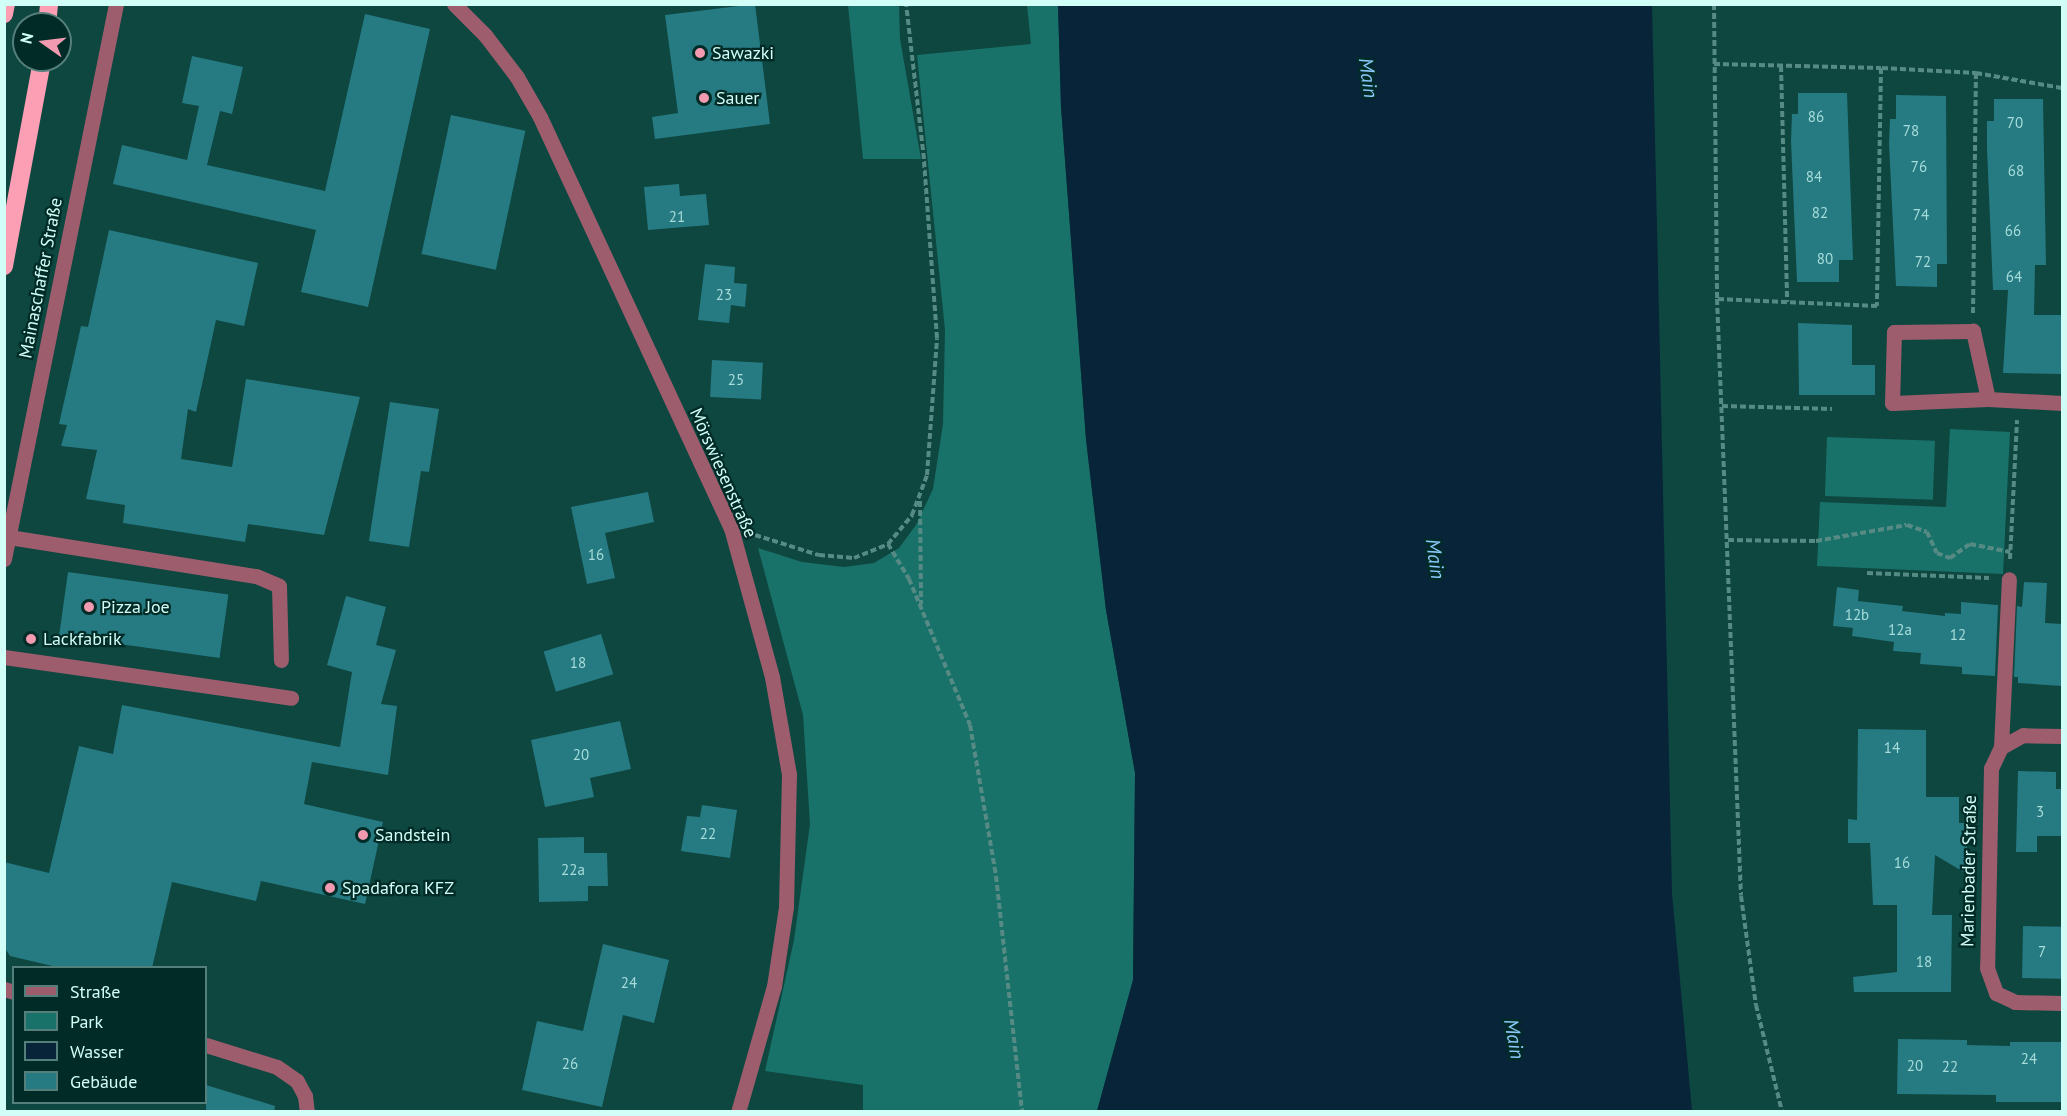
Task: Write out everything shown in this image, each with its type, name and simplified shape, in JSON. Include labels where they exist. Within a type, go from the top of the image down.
[{"type":"highway","points":[[4,14],[6,4]]},
{"type":"highway","points":[[4,266],[40,72]]},
{"type":"street","name":"Mainaschaffer Straße","points":[[4,559],[116,4]]},
{"type":"street","name":"Mörswiesenstraße","points":[[454,4],[485,35],[517,77],[540,117],[731,528],[772,677],[789,774],[790,840],[774,986],[738,1112]]},
{"type":"street","points":[[1988,399],[1973,331],[1894,332],[1892,404],[1988,399],[2062,403]]},
{"type":"street","points":[[9,537],[256,576],[279,586],[281,660]]},
{"type":"street","name":"Marienbader Straße","points":[[2009,579],[2001,747],[1991,768],[1987,968],[1996,993],[2015,1002],[2062,1003]]},
{"type":"street","points":[[4,657],[291,698]]},
{"type":"street","points":[[2001,747],[2023,735],[2062,736]]},
{"type":"street","points":[[207,1045],[277,1067],[297,1081],[305,1096],[308,1112]]},
{"type":"path","points":[[731,528],[819,555],[854,558],[888,544],[912,515],[927,476],[937,338],[924,159],[906,4]]},
{"type":"path","points":[[1714,4],[1717,298],[1741,896],[1756,1005],[1782,1112]]},
{"type":"path","points":[[1714,64],[1976,73],[2062,88]]},
{"type":"path","points":[[1781,66],[1787,302]]},
{"type":"path","points":[[1717,298],[1877,306],[1881,68]]},
{"type":"path","points":[[1973,331],[1976,73]]},
{"type":"path","points":[[1867,573],[2009,579],[2018,400]]},
{"type":"path","points":[[1722,406],[1832,410]]},
{"type":"path","points":[[920,496],[921,608]]},
{"type":"path","points":[[1728,540],[1816,541],[1906,525],[1927,532],[1938,553],[1950,558],[1970,544],[2010,552]]},
{"type":"path","points":[[888,544],[921,608],[970,725],[996,876],[1022,1112]]},
{"type":"green space","points":[[848,5],[899,5],[900,39],[921,159],[863,159]]},
{"type":"green space","points":[[1027,5],[1058,5],[1061,107],[1086,440],[1106,610],[1135,772],[1133,980],[1097,1111],[863,1111],[863,1085],[765,1071],[794,940],[810,824],[803,715],[758,548],[802,562],[844,567],[874,563],[899,548],[916,525],[933,489],[943,424],[945,330],[917,55],[1031,44]]},
{"type":"green space","points":[[1950,429],[2010,432],[2003,574],[1817,566],[1820,502],[1946,507]]},
{"type":"green space","points":[[1827,437],[1935,441],[1933,500],[1825,496]]},
{"type":"water","name":"Main","points":[[1058,5],[1652,5],[1672,893],[1692,1111],[1097,1111],[1133,980],[1135,773],[1106,610],[1086,439],[1061,107]]},
{"type":"building","points":[[755,4],[770,124],[655,139],[652,117],[678,113],[665,15]]},
{"type":"building","points":[[365,14],[430,29],[368,307],[301,292],[316,230],[113,184],[122,145],[187,160],[199,106],[182,103],[192,56],[243,67],[232,114],[220,111],[207,165],[325,191]]},
{"type":"building","points":[[1798,93],[1847,93],[1853,260],[1839,260],[1839,282],[1797,282],[1791,141],[1792,114],[1798,114]]},
{"type":"building","points":[[1896,95],[1946,96],[1947,264],[1937,264],[1937,287],[1896,286],[1889,144],[1890,119],[1896,119]]},
{"type":"building","points":[[1994,99],[2043,99],[2046,265],[2035,265],[2034,315],[2062,315],[2062,374],[2003,373],[2008,290],[1993,290],[1987,149],[1987,121],[1994,121]]},
{"type":"building","points":[[451,115],[525,131],[496,270],[421,254]]},
{"type":"building","points":[[679,184],[680,196],[706,194],[709,225],[648,230],[644,187]]},
{"type":"building","points":[[109,230],[258,263],[244,326],[216,320],[196,412],[188,409],[181,459],[232,467],[246,379],[360,397],[324,535],[248,524],[245,542],[123,523],[125,505],[86,499],[97,450],[61,446],[67,425],[59,424],[81,326],[88,327]]},
{"type":"building","points":[[705,264],[735,267],[734,283],[747,284],[745,307],[731,305],[729,323],[698,320]]},
{"type":"building","points":[[1798,323],[1852,325],[1852,365],[1875,365],[1875,395],[1799,395]]},
{"type":"building","points":[[712,360],[763,363],[761,400],[710,397]]},
{"type":"building","points":[[390,402],[439,409],[429,472],[421,471],[409,547],[369,541]]},
{"type":"building","points":[[648,492],[654,522],[605,533],[615,578],[587,584],[571,507]]},
{"type":"building","points":[[68,572],[228,595],[220,658],[59,635]]},
{"type":"building","points":[[2024,582],[2047,583],[2045,623],[2062,624],[2062,686],[2018,683],[2018,677],[2014,677],[2017,606],[2022,607]]},
{"type":"building","points":[[1837,587],[1859,590],[1858,601],[1903,606],[1902,611],[1945,616],[1945,613],[1961,614],[1961,602],[1998,605],[1995,676],[1962,674],[1962,667],[1920,664],[1921,653],[1893,651],[1894,642],[1852,636],[1853,628],[1833,626]]},
{"type":"building","points":[[346,596],[386,607],[376,645],[396,650],[381,704],[397,706],[388,775],[312,762],[304,804],[383,822],[365,904],[261,881],[256,901],[172,882],[152,966],[52,966],[10,956],[4,947],[4,862],[49,873],[79,746],[113,754],[122,705],[340,747],[352,672],[327,665]]},
{"type":"building","points":[[601,634],[613,674],[556,692],[544,652]]},
{"type":"building","points":[[620,721],[631,769],[590,778],[594,797],[545,807],[531,740]]},
{"type":"building","points":[[1858,729],[1926,730],[1926,797],[1959,797],[1959,823],[1967,823],[1967,874],[1935,855],[1932,915],[1952,915],[1951,992],[1854,992],[1853,977],[1897,972],[1897,905],[1873,905],[1870,843],[1848,843],[1848,819],[1857,820]]},
{"type":"building","points":[[2018,771],[2056,772],[2056,789],[2062,789],[2062,836],[2037,836],[2037,852],[2016,852]]},
{"type":"building","points":[[702,805],[737,810],[730,858],[681,851],[687,816],[700,817]]},
{"type":"building","points":[[584,837],[584,853],[607,853],[608,886],[588,886],[588,901],[539,902],[538,838]]},
{"type":"building","points":[[2023,926],[2062,927],[2061,979],[2022,978]]},
{"type":"building","points":[[603,944],[669,960],[654,1023],[623,1015],[602,1107],[522,1090],[537,1021],[583,1031]]},
{"type":"building","points":[[1898,1039],[1967,1040],[1967,1045],[2010,1046],[2010,1042],[2062,1042],[2062,1102],[1996,1102],[1996,1095],[1897,1094]]},
{"type":"building","points":[[207,1085],[275,1106],[274,1112],[206,1112]]},
{"type":"place","name":"Sawazki","points":[[700,53]]},
{"type":"place","name":"Sauer","points":[[704,98]]},
{"type":"place","name":"Pizza Joe","points":[[89,607]]},
{"type":"place","name":"Lackfabrik","points":[[31,639]]},
{"type":"place","name":"Sandstein","points":[[363,835]]},
{"type":"place","name":"Spadafora KFZ","points":[[330,888]]}]
